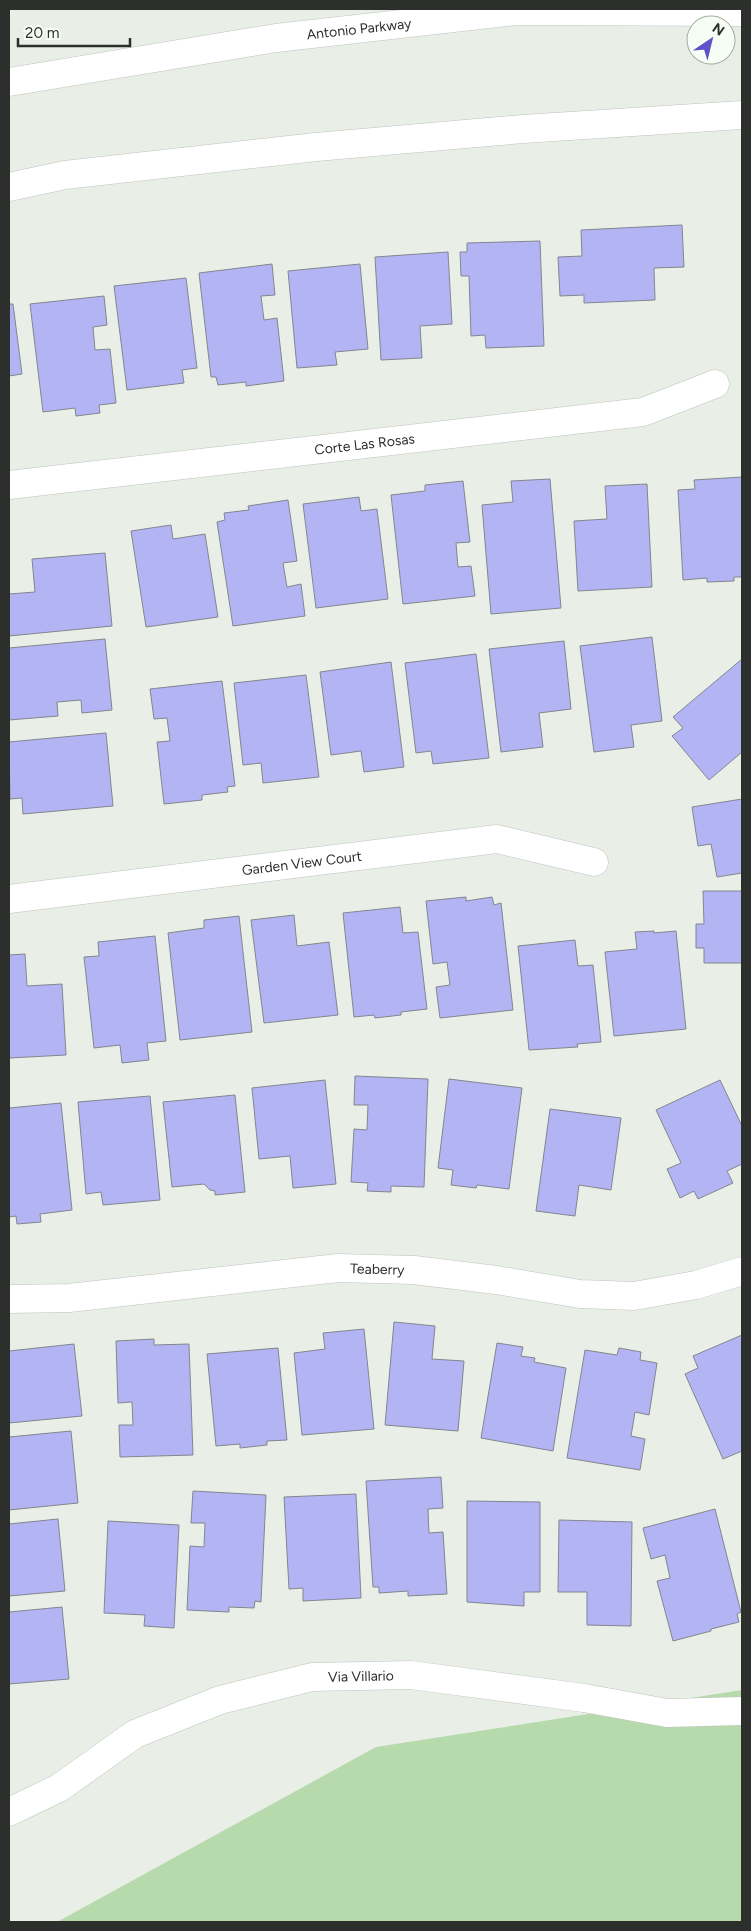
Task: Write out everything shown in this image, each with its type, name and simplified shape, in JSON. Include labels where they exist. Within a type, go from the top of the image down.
[{"type":"street","name":"Antonio Parkway","points":[[9,82],[276,38],[522,10],[742,12]]},
{"type":"street","points":[[9,187],[65,175],[316,147],[524,129],[742,115]]},
{"type":"street","name":"Corte Las Rosas","points":[[9,485],[643,412],[715,384]]},
{"type":"street","name":"Garden View Court","points":[[9,899],[497,839],[594,862]]},
{"type":"street","name":"Teaberry","points":[[9,1299],[69,1298],[338,1268],[414,1270],[496,1280],[580,1294],[634,1296],[696,1285],[742,1271]]},
{"type":"street","name":"Via Villario","points":[[9,1812],[59,1788],[135,1734],[220,1700],[312,1677],[410,1676],[584,1698],[667,1713],[742,1711]]},
{"type":"green space","points":[[742,1690],[742,1922],[57,1922],[376,1747]]},
{"type":"building","points":[[682,225],[684,267],[654,268],[655,300],[584,303],[584,295],[560,296],[558,257],[582,256],[581,230]]},
{"type":"building","points":[[540,241],[544,346],[486,348],[485,335],[471,336],[469,276],[461,276],[460,252],[467,252],[467,243]]},
{"type":"building","points":[[448,252],[452,324],[420,326],[422,358],[381,360],[375,257]]},
{"type":"building","points":[[272,264],[275,295],[261,296],[264,320],[277,318],[284,381],[246,386],[246,382],[218,385],[216,377],[211,377],[199,273]]},
{"type":"building","points":[[360,264],[368,349],[335,352],[337,365],[297,368],[288,271]]},
{"type":"building","points":[[186,278],[197,368],[182,370],[184,383],[127,390],[114,286]]},
{"type":"building","points":[[104,296],[107,325],[93,327],[95,350],[110,349],[116,403],[99,405],[100,413],[76,416],[75,408],[43,412],[30,304]]},
{"type":"building","points":[[9,304],[13,304],[22,374],[9,376]]},
{"type":"building","points":[[742,477],[742,577],[734,577],[734,581],[707,582],[707,578],[683,580],[678,490],[695,489],[694,480]]},
{"type":"building","points":[[550,479],[561,608],[491,614],[482,505],[513,502],[511,481]]},
{"type":"building","points":[[463,481],[470,542],[456,543],[458,567],[471,566],[475,596],[403,604],[391,495],[425,491],[425,485]]},
{"type":"building","points":[[647,484],[652,587],[578,591],[574,521],[607,519],[605,486]]},
{"type":"building","points":[[359,497],[361,511],[377,509],[388,599],[316,608],[303,504]]},
{"type":"building","points":[[288,500],[297,561],[283,563],[287,587],[301,584],[305,616],[233,626],[217,522],[225,520],[224,513],[249,510],[248,506]]},
{"type":"building","points":[[171,525],[173,539],[205,534],[218,617],[146,627],[131,531]]},
{"type":"building","points":[[105,553],[112,626],[9,636],[9,594],[35,592],[32,559]]},
{"type":"building","points":[[652,637],[662,721],[631,725],[634,747],[594,752],[580,646]]},
{"type":"building","points":[[105,639],[112,710],[82,713],[81,700],[57,702],[58,716],[9,720],[9,648]]},
{"type":"building","points":[[564,641],[571,709],[539,713],[543,747],[501,752],[489,649]]},
{"type":"building","points":[[476,654],[489,758],[433,764],[431,751],[416,753],[405,663]]},
{"type":"building","points":[[742,659],[742,752],[709,780],[672,736],[683,728],[673,717]]},
{"type":"building","points":[[391,662],[404,767],[364,772],[361,751],[331,755],[320,672]]},
{"type":"building","points":[[306,675],[319,777],[263,783],[261,763],[243,765],[234,683]]},
{"type":"building","points":[[222,681],[235,786],[227,787],[228,792],[202,795],[202,800],[164,804],[157,742],[170,741],[167,718],[154,719],[150,689]]},
{"type":"building","points":[[106,733],[113,806],[23,814],[22,798],[10,799],[9,742]]},
{"type":"building","points":[[742,799],[742,873],[717,877],[711,844],[698,846],[692,807]]},
{"type":"building","points":[[703,891],[742,891],[742,963],[704,963],[704,948],[696,948],[696,924],[704,924]]},
{"type":"building","points":[[466,897],[466,901],[492,897],[494,905],[501,903],[513,1010],[440,1018],[436,987],[450,985],[447,962],[433,964],[426,901]]},
{"type":"building","points":[[400,907],[403,933],[418,932],[427,1009],[375,1018],[374,1015],[354,1017],[343,913]]},
{"type":"building","points":[[294,915],[297,946],[329,942],[338,1015],[264,1023],[251,920]]},
{"type":"building","points":[[239,916],[252,1032],[180,1040],[168,933],[204,928],[204,920]]},
{"type":"building","points":[[654,931],[654,933],[676,931],[686,1029],[614,1036],[605,952],[637,949],[635,932]]},
{"type":"building","points":[[155,936],[166,1041],[147,1043],[149,1060],[122,1063],[120,1045],[94,1048],[84,957],[99,956],[98,942]]},
{"type":"building","points":[[575,940],[578,966],[593,965],[601,1042],[577,1044],[578,1047],[529,1050],[518,946]]},
{"type":"building","points":[[25,954],[27,986],[62,984],[66,1055],[9,1058],[9,955]]},
{"type":"building","points":[[355,1076],[428,1079],[424,1187],[391,1186],[391,1192],[367,1191],[368,1183],[351,1182],[354,1129],[367,1130],[368,1105],[354,1105]]},
{"type":"building","points":[[449,1079],[522,1088],[509,1189],[477,1185],[476,1188],[451,1185],[453,1170],[438,1168]]},
{"type":"building","points":[[325,1080],[336,1184],[293,1188],[290,1156],[259,1159],[252,1088]]},
{"type":"building","points":[[720,1080],[742,1126],[742,1164],[727,1171],[733,1183],[698,1199],[694,1191],[680,1198],[667,1169],[681,1163],[656,1110]]},
{"type":"building","points":[[235,1095],[245,1192],[215,1195],[215,1191],[210,1190],[204,1184],[172,1187],[163,1102]]},
{"type":"building","points":[[150,1096],[160,1200],[103,1205],[101,1192],[86,1194],[78,1102]]},
{"type":"building","points":[[61,1103],[72,1210],[40,1214],[41,1222],[17,1224],[16,1216],[9,1217],[9,1108]]},
{"type":"building","points":[[550,1109],[621,1118],[611,1190],[579,1185],[575,1216],[536,1211]]},
{"type":"building","points":[[394,1322],[435,1326],[432,1359],[464,1361],[458,1431],[385,1425]]},
{"type":"building","points":[[364,1329],[374,1429],[302,1435],[294,1353],[325,1349],[323,1333]]},
{"type":"building","points":[[742,1335],[742,1451],[723,1459],[685,1374],[698,1368],[693,1356]]},
{"type":"building","points":[[154,1339],[154,1345],[189,1344],[193,1455],[120,1457],[119,1425],[133,1425],[132,1402],[118,1403],[116,1341]]},
{"type":"building","points":[[497,1343],[523,1347],[521,1356],[535,1358],[534,1362],[566,1368],[553,1451],[481,1438]]},
{"type":"building","points":[[74,1344],[82,1416],[9,1423],[9,1351]]},
{"type":"building","points":[[278,1348],[287,1440],[267,1441],[267,1445],[240,1448],[240,1444],[216,1446],[207,1354]]},
{"type":"building","points":[[619,1348],[641,1352],[640,1360],[657,1363],[649,1415],[635,1412],[631,1436],[645,1439],[640,1470],[567,1458],[585,1350],[617,1355]]},
{"type":"building","points":[[71,1431],[78,1503],[9,1510],[9,1437]]},
{"type":"building","points":[[441,1477],[443,1508],[428,1509],[429,1533],[443,1532],[447,1594],[408,1596],[408,1591],[379,1593],[379,1587],[373,1587],[366,1481]]},
{"type":"building","points":[[193,1491],[266,1495],[261,1602],[255,1601],[254,1608],[229,1607],[229,1612],[187,1610],[190,1546],[204,1547],[205,1523],[191,1523]]},
{"type":"building","points":[[356,1494],[361,1598],[303,1601],[303,1588],[289,1589],[284,1497]]},
{"type":"building","points":[[467,1501],[540,1502],[540,1592],[524,1592],[524,1606],[467,1602]]},
{"type":"building","points":[[715,1509],[741,1612],[737,1614],[739,1622],[673,1641],[657,1581],[670,1578],[665,1555],[651,1559],[643,1528]]},
{"type":"building","points":[[58,1519],[65,1591],[9,1596],[9,1524]]},
{"type":"building","points":[[559,1520],[632,1522],[631,1626],[587,1625],[587,1592],[558,1592]]},
{"type":"building","points":[[108,1521],[179,1525],[174,1628],[144,1626],[145,1615],[104,1613]]},
{"type":"building","points":[[62,1607],[69,1679],[9,1684],[9,1612]]}]
